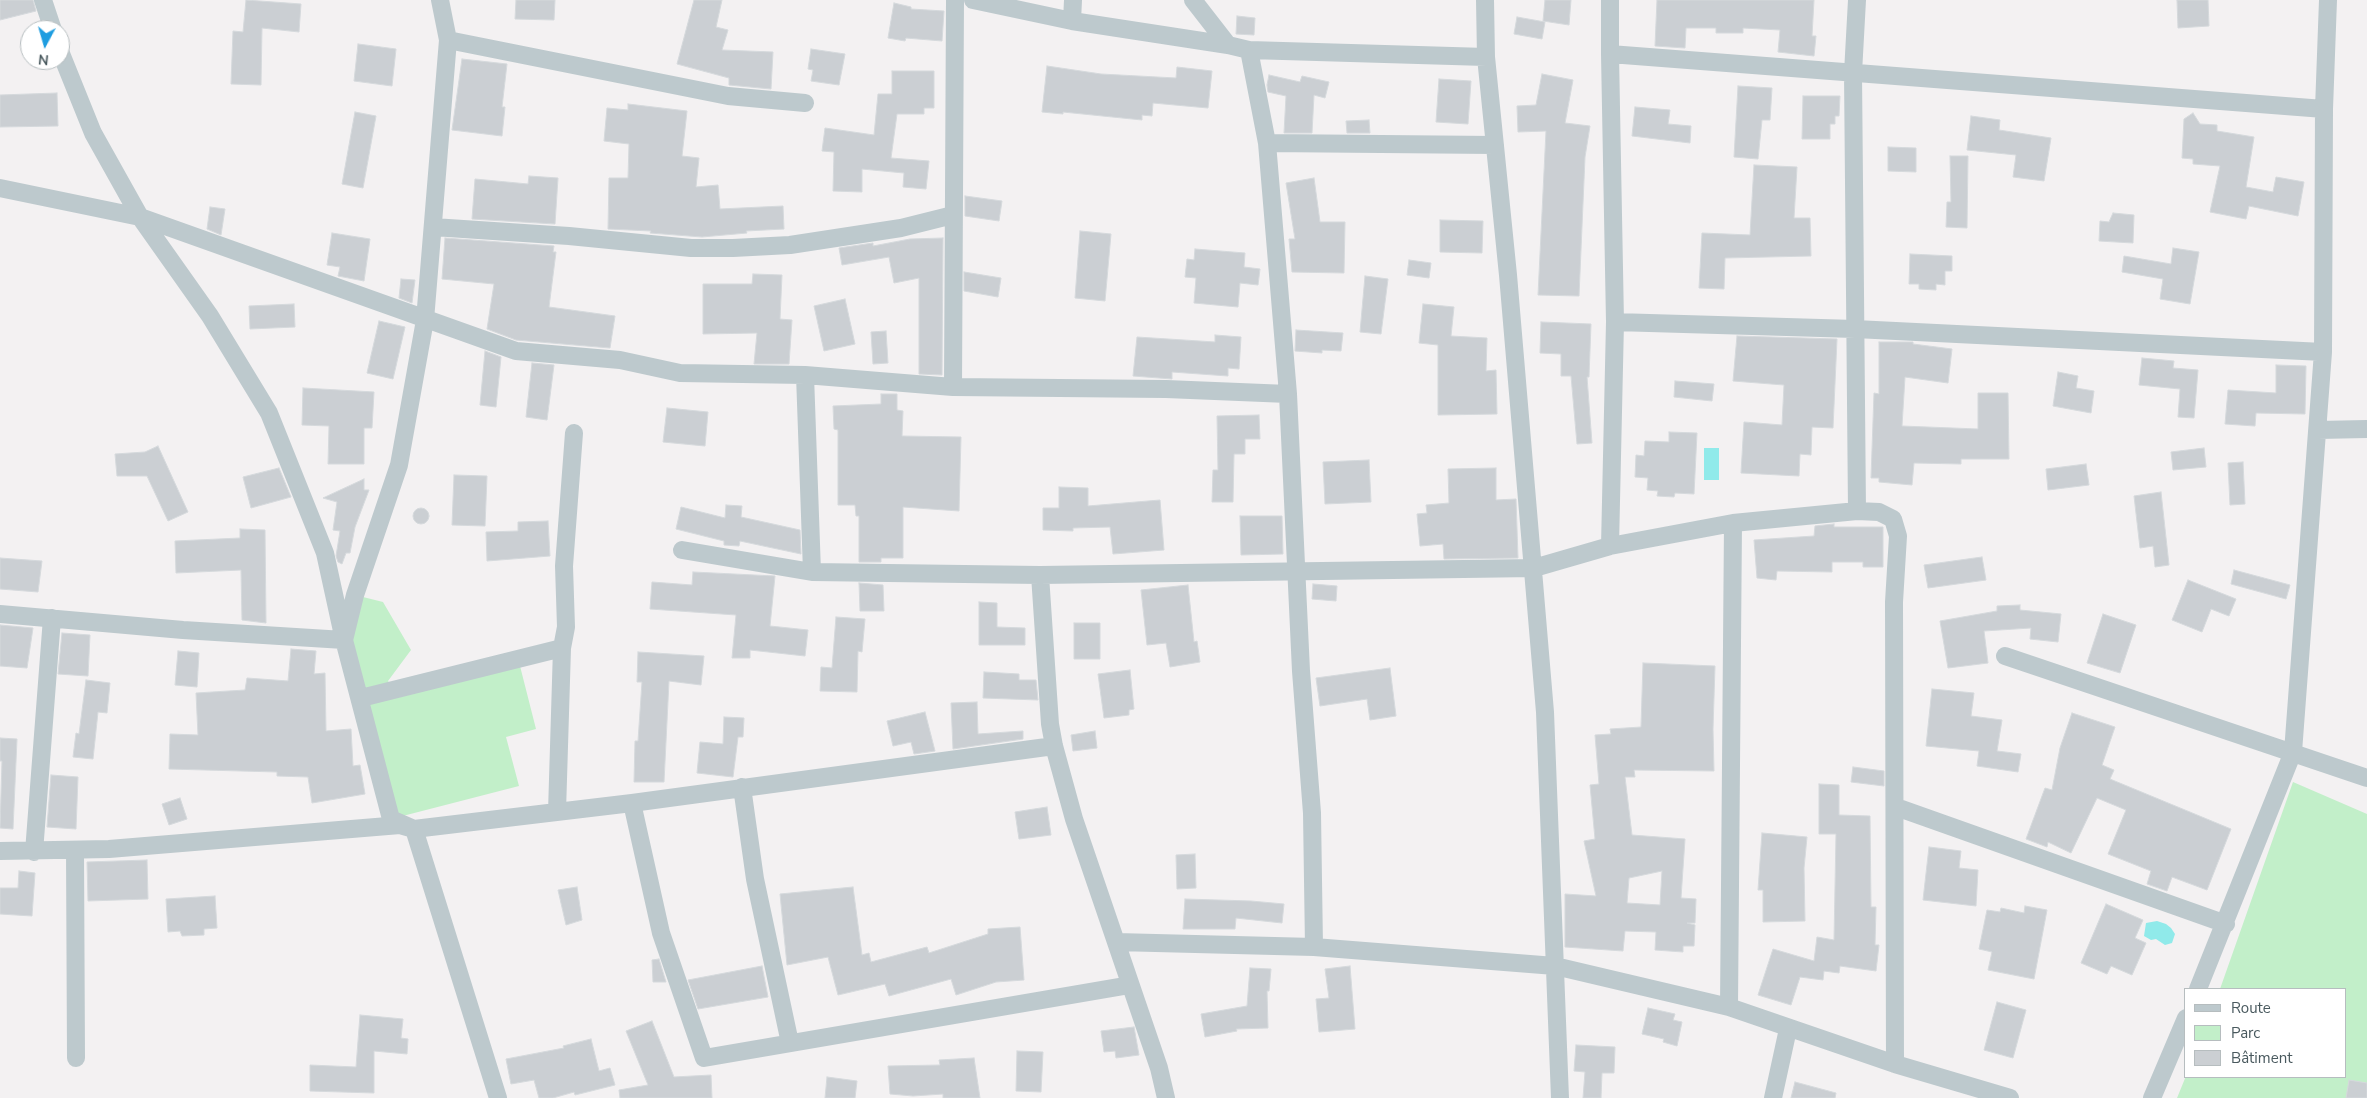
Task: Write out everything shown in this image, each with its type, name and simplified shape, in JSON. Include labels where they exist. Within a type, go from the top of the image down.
[{"type":"street","points":[[43,0],[50,20]]},
{"type":"street","points":[[344,640],[355,596],[399,465],[426,320],[448,40],[440,0]]},
{"type":"street","points":[[953,387],[955,0]]},
{"type":"street","points":[[973,0],[1072,21],[1228,45],[1249,50],[1486,57]]},
{"type":"street","points":[[1072,21],[1073,0]]},
{"type":"street","points":[[1193,0],[1228,45]]},
{"type":"street","points":[[1485,0],[1486,57],[1534,568],[1545,712],[1560,1098]]},
{"type":"street","points":[[1610,0],[1616,322],[1610,546]]},
{"type":"street","points":[[1857,0],[1853,73],[1858,511]]},
{"type":"street","points":[[2198,988],[2226,924],[2294,752],[2323,352],[2324,109],[2328,0]]},
{"type":"street","points":[[448,40],[728,96],[805,103]]},
{"type":"street","points":[[1249,50],[1267,143],[1288,394],[1296,570],[1312,813],[1314,947]]},
{"type":"street","points":[[1610,54],[2324,109]]},
{"type":"street","points":[[68,70],[93,133],[140,217],[210,316],[269,413],[325,554],[344,640],[391,819],[414,830],[498,1098]]},
{"type":"street","points":[[1267,143],[1494,146]]},
{"type":"street","points":[[0,188],[140,217],[516,351],[620,360],[680,373],[806,375],[953,387],[1166,389],[1288,394]]},
{"type":"street","points":[[433,227],[569,236],[691,248],[733,248],[790,245],[902,228],[953,215]]},
{"type":"street","points":[[1616,322],[1855,329],[2323,352]]},
{"type":"street","points":[[806,375],[812,572]]},
{"type":"street","points":[[2318,430],[2367,429]]},
{"type":"street","points":[[556,812],[562,648],[566,627],[564,566],[574,433]]},
{"type":"street","points":[[682,550],[812,572],[1040,575],[1534,568],[1610,546],[1733,523],[1858,511],[1879,512],[1893,519],[1898,536],[1894,602],[1896,1064]]},
{"type":"street","points":[[1729,1007],[1733,523]]},
{"type":"street","points":[[1040,575],[1050,724],[1054,746],[1074,820],[1158,1068],[1166,1098]]},
{"type":"street","points":[[0,614],[344,640]]},
{"type":"street","points":[[34,852],[52,618]]},
{"type":"street","points":[[360,698],[562,648]]},
{"type":"street","points":[[2005,656],[2367,778]]},
{"type":"street","points":[[0,851],[75,850],[400,825],[414,830],[632,803],[1054,746]]},
{"type":"street","points":[[742,787],[755,879],[790,1043]]},
{"type":"street","points":[[632,803],[661,933],[704,1058],[1130,985]]},
{"type":"street","points":[[1896,807],[2226,924]]},
{"type":"street","points":[[75,850],[76,1058]]},
{"type":"street","points":[[1116,942],[1314,947],[1555,966],[1729,1007],[1788,1029],[1896,1064],[2010,1098]]},
{"type":"street","points":[[2152,1098],[2184,1023]]},
{"type":"street","points":[[1773,1098],[1788,1029]]},
{"type":"green space","points":[[355,595],[383,602],[411,650],[388,681],[400,697],[520,666],[536,729],[506,737],[519,786],[391,819],[344,640]]},
{"type":"green space","points":[[2293,782],[2367,814],[2367,1098],[2177,1098],[2185,1078],[2347,1078],[2347,988],[2220,988]]},
{"type":"water","points":[[1704,448],[1719,448],[1719,480],[1704,480]]},
{"type":"water","points":[[2157,921],[2171,928],[2175,934],[2172,943],[2165,945],[2156,939],[2151,940],[2144,936],[2146,923]]},
{"type":"building","points":[[0,0],[33,0],[36,11],[0,20]]},
{"type":"building","points":[[246,0],[301,4],[299,32],[262,28],[261,85],[231,84],[233,31],[243,32]]},
{"type":"building","points":[[516,0],[555,0],[554,20],[515,19]]},
{"type":"building","points":[[694,0],[722,0],[716,27],[728,30],[722,50],[773,52],[771,89],[729,85],[729,78],[677,64]]},
{"type":"building","points":[[1545,0],[1571,0],[1569,25],[1543,21]]},
{"type":"building","points":[[1657,0],[1814,0],[1812,36],[1816,36],[1814,56],[1778,52],[1780,30],[1743,28],[1743,33],[1716,33],[1716,28],[1686,28],[1685,48],[1655,46]]},
{"type":"building","points":[[2177,0],[2208,0],[2209,26],[2178,28]]},
{"type":"building","points":[[894,3],[911,7],[911,9],[944,11],[942,41],[906,38],[905,41],[888,38]]},
{"type":"building","points":[[1237,16],[1255,18],[1254,35],[1236,34]]},
{"type":"building","points":[[1517,17],[1545,22],[1542,39],[1514,34]]},
{"type":"building","points":[[358,44],[396,49],[392,86],[354,81]]},
{"type":"building","points":[[811,49],[845,54],[839,85],[811,81],[813,70],[808,69]]},
{"type":"building","points":[[462,59],[507,64],[502,107],[505,107],[502,136],[452,130]]},
{"type":"building","points":[[1047,66],[1101,74],[1176,78],[1177,67],[1212,71],[1208,108],[1153,103],[1152,116],[1142,115],[1142,120],[1063,112],[1063,114],[1042,112]]},
{"type":"building","points":[[892,71],[934,71],[934,108],[924,108],[924,114],[897,114],[891,158],[929,161],[926,189],[903,187],[904,173],[862,169],[862,192],[833,191],[834,152],[822,151],[825,128],[874,135],[878,94],[892,94]]},
{"type":"building","points":[[1542,74],[1573,80],[1565,123],[1590,126],[1585,157],[1579,296],[1538,295],[1546,131],[1518,132],[1517,106],[1536,105]]},
{"type":"building","points":[[1269,75],[1300,82],[1302,76],[1329,82],[1325,98],[1314,95],[1312,133],[1284,133],[1286,96],[1268,92]]},
{"type":"building","points":[[1439,79],[1471,81],[1468,124],[1436,122]]},
{"type":"building","points":[[1738,86],[1772,88],[1770,120],[1762,120],[1758,159],[1734,157]]},
{"type":"building","points":[[57,93],[58,126],[0,127],[0,95]]},
{"type":"building","points":[[1803,96],[1840,96],[1839,116],[1835,116],[1835,124],[1830,124],[1830,139],[1802,139]]},
{"type":"building","points":[[628,104],[687,111],[682,156],[699,158],[696,187],[718,185],[720,209],[783,206],[784,229],[746,231],[747,233],[702,237],[650,233],[651,231],[608,229],[609,178],[628,178],[629,144],[604,141],[607,108],[628,110]]},
{"type":"building","points":[[1635,107],[1670,110],[1668,124],[1691,126],[1690,143],[1632,136]]},
{"type":"building","points":[[355,112],[376,116],[363,188],[342,184]]},
{"type":"building","points":[[2193,113],[2200,124],[2217,125],[2217,131],[2254,137],[2246,187],[2273,192],[2276,177],[2304,182],[2298,216],[2249,206],[2246,219],[2210,212],[2220,166],[2193,164],[2193,159],[2182,158],[2184,119]]},
{"type":"building","points":[[1971,116],[2000,120],[1999,130],[2051,138],[2044,181],[2013,177],[2016,155],[1967,150]]},
{"type":"building","points":[[1369,120],[1370,133],[1347,133],[1346,121]]},
{"type":"building","points":[[1888,147],[1916,148],[1916,172],[1888,171]]},
{"type":"building","points":[[1950,156],[1968,156],[1967,228],[1946,227],[1947,202],[1951,202]]},
{"type":"building","points":[[1754,165],[1797,167],[1794,218],[1810,218],[1811,256],[1725,258],[1724,289],[1699,288],[1702,233],[1750,235]]},
{"type":"building","points":[[529,176],[558,178],[555,224],[472,219],[475,179],[528,184]]},
{"type":"building","points":[[1314,178],[1320,222],[1345,222],[1344,273],[1292,272],[1289,239],[1295,239],[1286,183]]},
{"type":"building","points":[[965,196],[1002,201],[999,221],[965,216]]},
{"type":"building","points":[[210,207],[225,209],[221,235],[207,229]]},
{"type":"building","points":[[2113,213],[2134,215],[2133,243],[2099,241],[2100,221],[2109,222]]},
{"type":"building","points":[[1440,220],[1483,221],[1482,253],[1440,252]]},
{"type":"building","points":[[1080,231],[1111,234],[1105,301],[1075,298]]},
{"type":"building","points":[[332,233],[370,239],[364,281],[338,276],[340,267],[327,265]]},
{"type":"building","points":[[445,238],[554,246],[553,252],[556,252],[549,307],[615,316],[610,348],[516,340],[487,329],[494,284],[442,279]]},
{"type":"building","points":[[943,238],[942,375],[919,374],[919,278],[894,283],[889,257],[842,265],[839,248],[873,243],[873,246],[910,239]]},
{"type":"building","points":[[2173,248],[2199,252],[2190,304],[2160,299],[2163,279],[2122,272],[2124,256],[2171,264]]},
{"type":"building","points":[[1195,249],[1245,253],[1244,267],[1260,269],[1258,285],[1240,283],[1238,307],[1194,303],[1196,278],[1185,277],[1187,259],[1194,260]]},
{"type":"building","points":[[1910,254],[1952,256],[1952,271],[1945,271],[1945,285],[1936,284],[1936,290],[1919,289],[1919,284],[1909,284]]},
{"type":"building","points":[[1409,260],[1431,263],[1429,278],[1407,275]]},
{"type":"building","points":[[964,272],[1001,278],[998,297],[964,291]]},
{"type":"building","points":[[753,274],[782,275],[780,319],[792,320],[789,364],[754,364],[757,333],[703,334],[703,284],[752,284]]},
{"type":"building","points":[[1365,276],[1388,279],[1381,334],[1360,332]]},
{"type":"building","points":[[401,279],[415,280],[412,303],[399,298]]},
{"type":"building","points":[[845,299],[855,344],[824,351],[814,306]]},
{"type":"building","points":[[294,304],[295,327],[250,329],[249,306]]},
{"type":"building","points":[[1423,304],[1454,307],[1451,336],[1487,338],[1486,371],[1496,370],[1497,414],[1438,415],[1438,345],[1419,343]]},
{"type":"building","points":[[379,321],[405,327],[393,379],[367,373]]},
{"type":"building","points":[[1541,322],[1591,324],[1589,377],[1587,377],[1592,443],[1577,444],[1571,376],[1561,376],[1561,354],[1540,353]]},
{"type":"building","points":[[1296,330],[1343,333],[1341,351],[1322,350],[1322,353],[1295,351]]},
{"type":"building","points":[[886,331],[888,363],[873,364],[871,332]]},
{"type":"building","points":[[1215,335],[1241,337],[1239,369],[1228,368],[1228,376],[1172,372],[1172,379],[1133,376],[1137,337],[1215,342]]},
{"type":"building","points":[[1737,336],[1837,339],[1833,428],[1812,427],[1811,455],[1800,454],[1799,476],[1741,473],[1744,422],[1782,425],[1784,385],[1733,381]]},
{"type":"building","points":[[1879,342],[1913,342],[1913,344],[1952,349],[1948,383],[1905,377],[1902,426],[1978,429],[1978,393],[2008,393],[2009,459],[1961,459],[1961,464],[1914,463],[1912,485],[1879,482],[1879,478],[1871,478],[1874,393],[1879,394]]},
{"type":"building","points":[[485,351],[501,357],[496,407],[480,405]]},
{"type":"building","points":[[2142,358],[2174,361],[2173,368],[2198,370],[2194,418],[2178,417],[2180,389],[2139,385]]},
{"type":"building","points":[[532,363],[554,365],[547,420],[526,417]]},
{"type":"building","points":[[2276,365],[2306,366],[2305,414],[2256,413],[2255,426],[2225,424],[2228,390],[2276,393]]},
{"type":"building","points":[[2058,372],[2078,376],[2076,388],[2094,391],[2091,413],[2053,406]]},
{"type":"building","points":[[1675,381],[1714,384],[1712,401],[1674,397]]},
{"type":"building","points":[[303,388],[374,392],[372,428],[364,428],[364,464],[328,464],[329,426],[302,425]]},
{"type":"building","points":[[881,394],[897,394],[897,410],[903,411],[902,436],[961,437],[959,511],[903,507],[903,558],[881,558],[881,562],[859,562],[859,516],[856,516],[855,505],[838,505],[838,430],[834,429],[833,406],[881,404]]},
{"type":"building","points":[[667,408],[708,412],[705,446],[663,442]]},
{"type":"building","points":[[1259,415],[1260,439],[1245,439],[1245,454],[1234,454],[1233,502],[1212,502],[1213,470],[1218,470],[1217,416]]},
{"type":"building","points":[[1669,432],[1697,433],[1694,494],[1675,493],[1674,497],[1657,496],[1658,491],[1647,490],[1648,478],[1635,477],[1636,455],[1644,456],[1645,441],[1669,442]]},
{"type":"building","points":[[158,446],[188,512],[168,521],[147,476],[117,476],[115,454],[145,452]]},
{"type":"building","points":[[2204,448],[2206,467],[2173,470],[2171,452]]},
{"type":"building","points":[[1369,460],[1371,502],[1325,504],[1323,462]]},
{"type":"building","points":[[2243,462],[2245,504],[2230,505],[2228,463]]},
{"type":"building","points":[[2086,464],[2089,485],[2048,490],[2046,469]]},
{"type":"building","points":[[279,468],[291,497],[251,508],[243,477]]},
{"type":"building","points":[[1496,468],[1496,500],[1516,499],[1518,558],[1444,559],[1443,544],[1420,546],[1417,514],[1427,513],[1426,505],[1449,503],[1448,469]]},
{"type":"building","points":[[454,475],[487,476],[485,526],[452,525]]},
{"type":"building","points":[[364,479],[364,490],[369,490],[355,527],[350,553],[346,553],[342,564],[338,562],[336,556],[340,531],[333,530],[337,502],[323,498]]},
{"type":"building","points":[[1059,487],[1088,488],[1088,506],[1160,500],[1164,550],[1113,554],[1110,527],[1073,528],[1073,531],[1043,530],[1043,508],[1059,508]]},
{"type":"building","points":[[2161,492],[2169,565],[2155,567],[2153,546],[2140,548],[2134,496]]},
{"type":"building","points":[[726,505],[742,506],[741,517],[800,530],[801,554],[740,541],[739,546],[724,545],[724,541],[676,529],[681,507],[725,518]]},
{"type":"building","points":[[421,508],[427,510],[429,516],[427,522],[421,524],[415,522],[413,516],[415,510]]},
{"type":"building","points":[[1240,516],[1282,516],[1283,554],[1241,555]]},
{"type":"building","points":[[548,521],[550,556],[487,561],[486,532],[518,531],[518,522]]},
{"type":"building","points":[[1834,524],[1834,527],[1883,527],[1883,567],[1863,567],[1863,562],[1832,562],[1832,572],[1777,571],[1776,580],[1757,578],[1754,540],[1814,536],[1815,526]]},
{"type":"building","points":[[240,529],[265,530],[266,623],[242,620],[241,570],[176,573],[175,541],[240,538]]},
{"type":"building","points":[[1982,557],[1986,580],[1928,588],[1924,565]]},
{"type":"building","points":[[0,558],[42,561],[38,592],[0,589]]},
{"type":"building","points":[[2234,570],[2290,585],[2286,599],[2231,584]]},
{"type":"building","points":[[693,572],[775,576],[770,626],[808,630],[805,656],[750,650],[750,658],[732,658],[736,615],[650,609],[652,582],[692,585]]},
{"type":"building","points":[[2188,580],[2236,599],[2229,616],[2211,609],[2202,632],[2172,620]]},
{"type":"building","points":[[859,583],[883,585],[884,611],[860,611]]},
{"type":"building","points":[[1313,584],[1337,586],[1336,601],[1312,599]]},
{"type":"building","points":[[1188,585],[1194,642],[1197,641],[1200,662],[1170,667],[1166,643],[1147,645],[1141,590]]},
{"type":"building","points":[[979,602],[997,603],[997,627],[1025,628],[1025,645],[979,645]]},
{"type":"building","points":[[2020,605],[2020,610],[2061,614],[2058,642],[2030,639],[2031,628],[1984,631],[1988,663],[1948,668],[1940,621],[1997,611],[1997,606]]},
{"type":"building","points":[[2103,614],[2136,625],[2120,673],[2087,663]]},
{"type":"building","points":[[836,617],[865,619],[862,652],[858,651],[857,692],[820,691],[821,667],[832,668]]},
{"type":"building","points":[[1074,623],[1100,623],[1100,659],[1074,659]]},
{"type":"building","points":[[0,625],[33,628],[27,668],[0,666]]},
{"type":"building","points":[[62,633],[90,635],[88,676],[58,674]]},
{"type":"building","points":[[291,649],[316,651],[314,674],[325,673],[326,731],[351,729],[353,766],[360,765],[365,794],[312,803],[308,777],[277,776],[277,772],[169,769],[170,734],[198,735],[196,693],[245,690],[247,678],[288,681]]},
{"type":"building","points":[[178,651],[199,653],[197,687],[175,685]]},
{"type":"building","points":[[638,652],[704,656],[701,685],[669,681],[664,782],[634,782],[635,741],[638,741],[642,682],[637,682]]},
{"type":"building","points":[[1643,663],[1715,666],[1714,771],[1634,770],[1635,777],[1625,777],[1632,835],[1685,839],[1681,898],[1696,899],[1695,923],[1687,923],[1695,925],[1694,946],[1683,946],[1683,952],[1655,950],[1656,932],[1625,931],[1623,951],[1565,947],[1565,894],[1596,896],[1584,841],[1595,839],[1590,785],[1599,784],[1595,735],[1611,734],[1610,729],[1641,727]],"holes":[[[1662,871],[1660,905],[1627,903],[1629,878]]]},
{"type":"building","points":[[1390,668],[1396,716],[1370,720],[1367,699],[1320,706],[1316,678]]},
{"type":"building","points":[[1130,670],[1134,709],[1129,710],[1129,715],[1104,718],[1098,674]]},
{"type":"building","points":[[984,672],[1019,674],[1019,680],[1036,680],[1038,700],[983,698]]},
{"type":"building","points":[[86,680],[110,683],[107,713],[98,712],[93,759],[73,757],[76,733],[79,734]]},
{"type":"building","points":[[1932,689],[1974,693],[1971,716],[2002,720],[1997,751],[2021,754],[2018,772],[1977,766],[1979,751],[1926,746]]},
{"type":"building","points":[[977,702],[978,734],[1023,731],[1023,739],[953,749],[951,703]]},
{"type":"building","points":[[925,712],[935,751],[914,754],[911,742],[893,746],[887,721]]},
{"type":"building","points":[[2072,713],[2115,727],[2102,765],[2114,770],[2110,779],[2231,829],[2207,890],[2172,877],[2167,891],[2147,884],[2151,871],[2108,854],[2126,810],[2097,798],[2071,853],[2048,842],[2047,847],[2026,839],[2045,788],[2052,790],[2060,748]]},
{"type":"building","points":[[724,717],[744,718],[743,737],[738,737],[733,777],[697,773],[700,742],[723,744]]},
{"type":"building","points":[[1095,731],[1097,748],[1073,751],[1071,735]]},
{"type":"building","points":[[0,738],[17,739],[13,829],[0,828],[2,761],[0,761]]},
{"type":"building","points":[[1853,767],[1884,771],[1884,786],[1851,782]]},
{"type":"building","points":[[51,775],[78,777],[76,829],[47,827]]},
{"type":"building","points":[[1819,784],[1839,785],[1839,815],[1870,816],[1871,907],[1876,907],[1875,945],[1879,945],[1876,971],[1840,966],[1839,973],[1824,971],[1823,980],[1800,977],[1791,1005],[1758,995],[1773,949],[1814,961],[1817,937],[1834,940],[1836,834],[1819,834]]},
{"type":"building","points":[[180,798],[187,819],[169,825],[162,804]]},
{"type":"building","points":[[1047,807],[1051,835],[1019,839],[1015,812]]},
{"type":"building","points":[[1762,833],[1807,837],[1804,868],[1805,921],[1763,922],[1763,890],[1758,890]]},
{"type":"building","points":[[1929,847],[1961,851],[1959,868],[1978,870],[1976,906],[1923,900]]},
{"type":"building","points":[[1195,854],[1196,888],[1177,889],[1176,855]]},
{"type":"building","points":[[147,860],[148,899],[88,901],[87,862]]},
{"type":"building","points":[[19,871],[35,873],[32,916],[0,914],[0,888],[18,888]]},
{"type":"building","points":[[577,887],[582,920],[566,925],[558,890]]},
{"type":"building","points":[[853,887],[862,955],[869,953],[871,962],[927,947],[929,953],[988,934],[988,929],[1020,927],[1024,980],[996,982],[956,995],[951,979],[889,996],[885,984],[838,995],[828,957],[787,965],[780,894]]},
{"type":"building","points":[[215,896],[217,928],[204,929],[204,935],[182,936],[180,931],[168,932],[166,899]]},
{"type":"building","points":[[1185,899],[1284,904],[1282,923],[1236,918],[1235,929],[1183,929]]},
{"type":"building","points":[[2106,904],[2143,920],[2135,938],[2146,943],[2132,975],[2111,966],[2107,974],[2081,963]]},
{"type":"building","points":[[2025,906],[2047,910],[2034,979],[1988,970],[1992,952],[1979,949],[1987,910],[2000,912],[2001,908],[2024,913]]},
{"type":"building","points":[[659,959],[666,982],[653,982],[652,960]]},
{"type":"building","points":[[762,966],[768,997],[698,1009],[688,980]]},
{"type":"building","points":[[1350,966],[1355,1029],[1319,1032],[1316,999],[1329,998],[1325,969]]},
{"type":"building","points":[[1250,968],[1271,969],[1269,991],[1267,991],[1268,1028],[1236,1029],[1237,1031],[1205,1037],[1201,1014],[1247,1006]]},
{"type":"building","points":[[1997,1002],[2026,1010],[2013,1058],[1984,1050]]},
{"type":"building","points":[[1648,1008],[1675,1014],[1673,1020],[1682,1022],[1677,1046],[1663,1042],[1664,1039],[1642,1034]]},
{"type":"building","points":[[360,1015],[403,1019],[401,1038],[408,1039],[407,1054],[374,1051],[374,1093],[310,1091],[310,1065],[356,1067]]},
{"type":"building","points":[[652,1021],[674,1077],[711,1075],[712,1098],[620,1098],[619,1090],[648,1085],[626,1031]]},
{"type":"building","points":[[1134,1027],[1139,1055],[1116,1058],[1115,1051],[1104,1052],[1101,1031]]},
{"type":"building","points":[[591,1039],[599,1071],[610,1068],[615,1085],[575,1095],[574,1092],[553,1098],[539,1098],[534,1080],[511,1084],[506,1059],[564,1048],[563,1046]]},
{"type":"building","points":[[1576,1045],[1615,1047],[1614,1073],[1602,1073],[1601,1098],[1583,1098],[1585,1072],[1574,1071]]},
{"type":"building","points":[[1017,1051],[1043,1052],[1041,1092],[1016,1091]]},
{"type":"building","points":[[974,1058],[980,1098],[943,1098],[943,1094],[913,1096],[890,1094],[888,1066],[940,1065],[939,1060]]},
{"type":"building","points":[[827,1077],[857,1081],[855,1098],[825,1098]]},
{"type":"building","points":[[2349,1080],[2367,1083],[2367,1098],[2346,1098]]},
{"type":"building","points":[[1795,1082],[1836,1093],[1835,1098],[1791,1098]]}]
